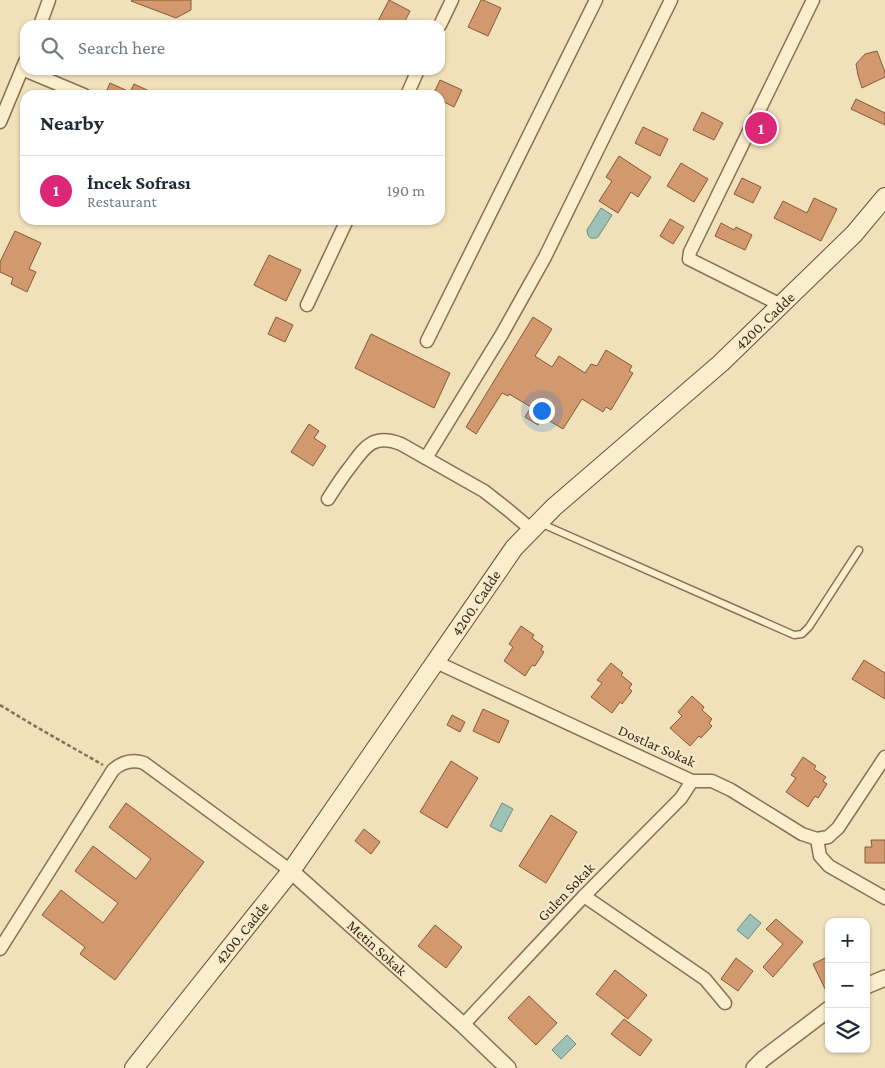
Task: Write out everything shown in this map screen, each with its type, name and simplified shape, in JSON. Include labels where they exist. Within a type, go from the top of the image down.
[{"type":"main road","name":"4200. Cadde","points":[[134,1068],[291,871],[514,548],[554,507],[721,363],[854,234],[885,197]]},
{"type":"street","points":[[42,20],[49,0]]},
{"type":"street","points":[[442,20],[452,0]]},
{"type":"street","points":[[428,341],[596,0]]},
{"type":"street","points":[[426,458],[502,334],[545,257],[671,0]]},
{"type":"street","points":[[781,305],[689,259],[690,252],[813,0]]},
{"type":"street","points":[[0,122],[20,72]]},
{"type":"street","points":[[43,75],[74,90]]},
{"type":"street","points":[[409,90],[416,75]]},
{"type":"street","points":[[307,305],[346,225]]},
{"type":"street","points":[[328,499],[364,448],[374,442],[387,440],[426,458],[484,491],[535,526]]},
{"type":"street","name":"Dostlar Sokak","points":[[436,662],[692,781],[712,781],[731,790],[802,834],[817,839]]},
{"type":"street","points":[[885,757],[838,828],[828,837],[817,839],[820,856],[828,866],[885,898]]},
{"type":"street","points":[[0,948],[113,770],[127,762],[139,761],[144,763],[291,871]]},
{"type":"street","name":"Gulen Sokak","points":[[463,1025],[584,896],[681,798],[692,781]]},
{"type":"street","name":"Metin Sokak","points":[[291,871],[463,1025],[508,1068]]},
{"type":"street","points":[[584,896],[705,979],[725,1003]]},
{"type":"street","points":[[870,984],[885,978]]},
{"type":"street","points":[[754,1068],[825,1012]]},
{"type":"lane","points":[[535,526],[794,635],[802,634],[809,627],[860,550]]},
{"type":"path","points":[[0,705],[113,770]]},
{"type":"water","points":[[601,208],[612,215],[598,237],[591,238],[587,230]]},
{"type":"water","points":[[502,803],[513,809],[501,832],[490,826]]},
{"type":"water","points":[[750,914],[761,923],[748,939],[737,930]]},
{"type":"water","points":[[567,1035],[576,1044],[561,1059],[552,1050]]},
{"type":"building","points":[[132,0],[191,0],[191,10],[176,18]]},
{"type":"building","points":[[389,0],[410,11],[406,20],[379,20]]},
{"type":"building","points":[[481,0],[501,8],[488,36],[468,27]]},
{"type":"building","points":[[877,51],[885,77],[862,88],[856,64],[865,54]]},
{"type":"building","points":[[440,80],[462,90],[454,107],[445,102],[445,90],[435,90]]},
{"type":"building","points":[[110,83],[126,90],[107,90]]},
{"type":"building","points":[[134,84],[147,90],[131,90]]},
{"type":"building","points":[[856,99],[885,113],[885,125],[851,109]]},
{"type":"building","points":[[702,112],[723,123],[714,140],[693,130]]},
{"type":"building","points":[[643,127],[668,139],[660,156],[635,143]]},
{"type":"building","points":[[619,156],[651,177],[638,197],[631,192],[618,213],[599,201],[612,181],[606,177]]},
{"type":"building","points":[[681,163],[708,179],[694,202],[667,186]]},
{"type":"building","points":[[742,178],[761,187],[753,203],[734,194]]},
{"type":"building","points":[[814,198],[837,209],[821,241],[774,218],[783,201],[807,213]]},
{"type":"building","points":[[670,219],[684,227],[673,244],[660,236]]},
{"type":"building","points":[[721,223],[734,230],[736,227],[752,235],[745,250],[715,236]]},
{"type":"building","points":[[15,231],[41,243],[29,269],[36,272],[27,292],[11,284],[13,278],[0,272],[0,262]]},
{"type":"building","points":[[269,255],[301,270],[286,301],[254,285]]},
{"type":"building","points":[[276,317],[293,325],[285,342],[268,334]]},
{"type":"building","points":[[533,317],[552,329],[535,356],[552,367],[559,356],[585,373],[591,364],[597,366],[606,350],[632,366],[629,371],[633,373],[611,410],[606,407],[603,412],[582,399],[563,429],[543,417],[538,425],[525,417],[531,407],[509,394],[508,396],[502,393],[476,434],[466,427]]},
{"type":"building","points":[[371,334],[450,373],[434,408],[355,368]]},
{"type":"building","points":[[309,424],[319,431],[314,438],[326,446],[313,466],[291,452]]},
{"type":"building","points":[[521,626],[534,635],[532,638],[543,646],[541,650],[544,652],[535,666],[532,665],[525,676],[504,661],[513,647],[509,644]]},
{"type":"building","points":[[864,660],[885,673],[885,699],[852,679]]},
{"type":"building","points":[[611,663],[632,684],[629,688],[632,691],[612,713],[591,697],[602,683],[597,680]]},
{"type":"building","points":[[692,696],[704,707],[702,710],[712,719],[709,723],[712,726],[690,746],[670,728],[682,716],[678,712]]},
{"type":"building","points":[[483,709],[509,721],[499,743],[473,731]]},
{"type":"building","points":[[452,715],[465,722],[460,732],[447,725]]},
{"type":"building","points":[[803,757],[816,766],[814,769],[826,777],[823,781],[827,784],[818,798],[815,796],[808,807],[786,792],[796,778],[791,775]]},
{"type":"building","points":[[451,761],[478,778],[447,828],[420,812]]},
{"type":"building","points":[[126,803],[204,862],[115,980],[80,954],[85,947],[42,915],[61,890],[103,923],[118,903],[75,871],[93,846],[136,879],[151,859],[109,827]]},
{"type":"building","points":[[551,815],[577,832],[546,883],[519,866]]},
{"type":"building","points":[[364,829],[380,842],[371,854],[355,841]]},
{"type":"building","points":[[871,840],[885,840],[885,863],[865,863],[865,847],[872,847]]},
{"type":"building","points":[[776,919],[803,942],[773,977],[763,967],[783,944],[766,929]]},
{"type":"building","points":[[435,925],[462,947],[446,968],[418,946]]},
{"type":"building","points":[[736,958],[753,971],[738,991],[721,979]]},
{"type":"building","points":[[825,958],[825,989],[813,964]]},
{"type":"building","points":[[615,970],[647,995],[628,1019],[596,994]]},
{"type":"building","points":[[529,996],[557,1023],[536,1045],[508,1018]]},
{"type":"building","points":[[624,1019],[652,1040],[640,1056],[611,1034]]},
{"type":"place","name":"İncek Sofrası","points":[[761,128]]}]
